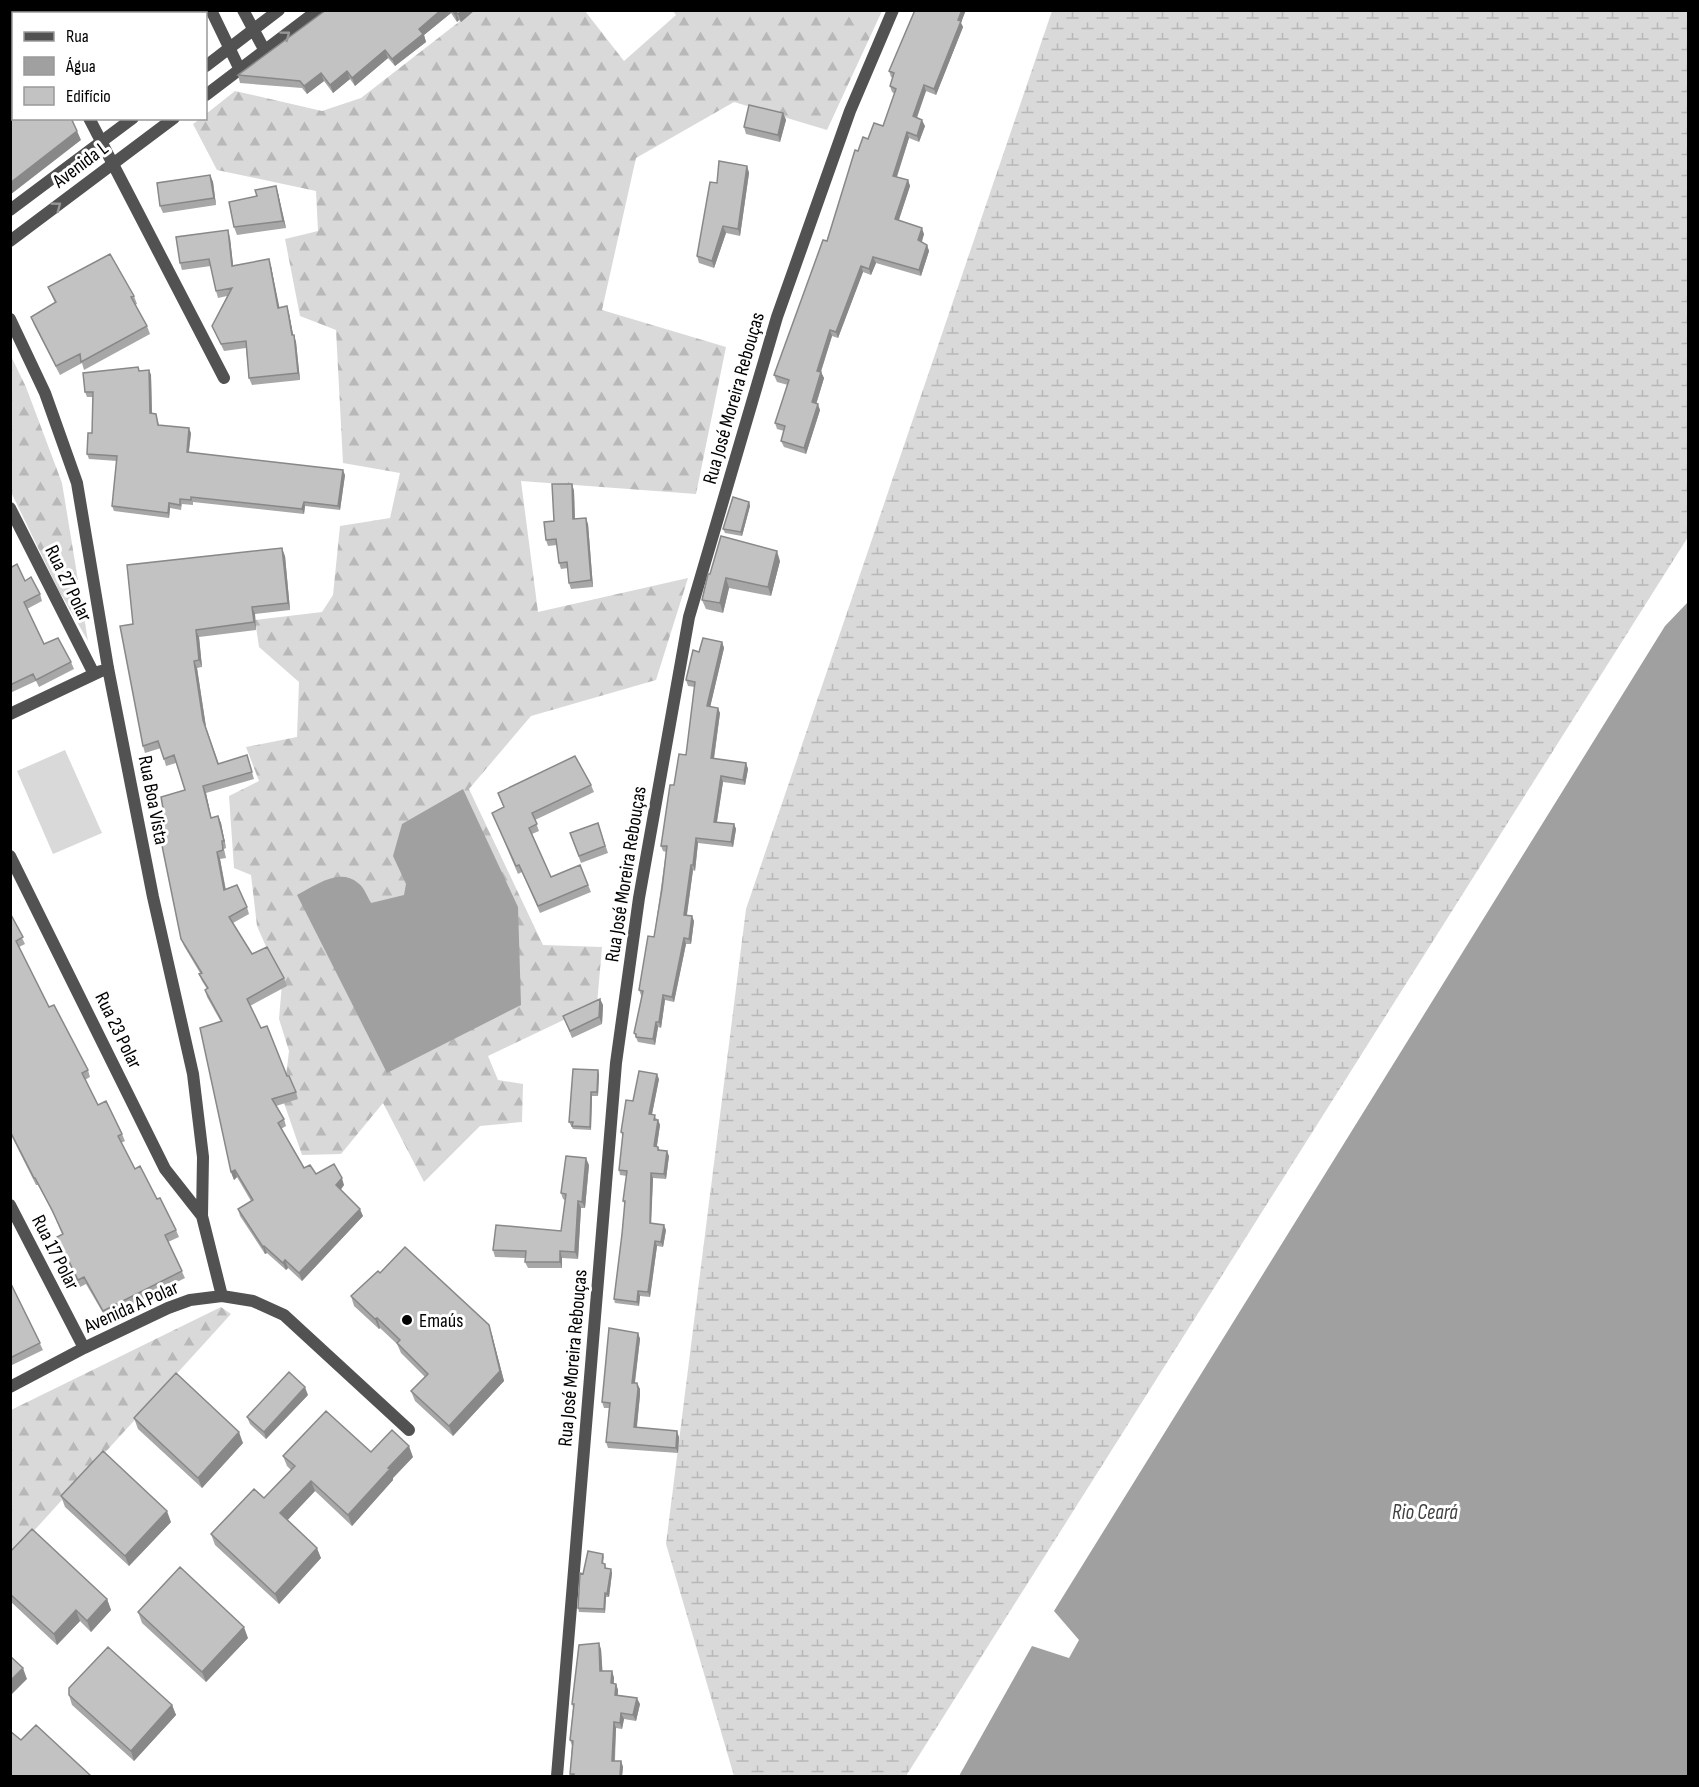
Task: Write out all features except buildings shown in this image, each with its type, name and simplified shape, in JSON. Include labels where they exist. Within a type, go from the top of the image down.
[{"type":"street","points":[[211,10],[240,70]]},
{"type":"street","points":[[243,10],[265,51]]},
{"type":"street","points":[[207,65],[279,10]]},
{"type":"street","points":[[207,94],[318,10]]},
{"type":"street","name":"Rua José Moreira Rebouças","points":[[557,1776],[616,1063],[639,898],[689,617],[777,318],[850,111],[893,10]]},
{"type":"street","points":[[91,120],[224,378]]},
{"type":"street","name":"Avenida L","points":[[10,210],[130,120]]},
{"type":"street","name":"Avenida L","points":[[10,241],[171,120]]},
{"type":"street","name":"Rua Boa Vista","points":[[10,319],[45,393],[77,483],[108,668],[153,897],[193,1074],[204,1157],[202,1216],[222,1296]]},
{"type":"street","name":"Rua 27 Polar","points":[[10,508],[94,674]]},
{"type":"street","points":[[10,714],[108,668]]},
{"type":"street","name":"Rua 23 Polar","points":[[10,856],[165,1169],[202,1216]]},
{"type":"street","name":"Rua 17 Polar","points":[[10,1205],[84,1348]]},
{"type":"street","name":"Avenida A Polar","points":[[10,1387],[84,1348],[179,1304],[190,1300],[222,1296],[253,1301],[284,1315],[409,1430]]},
{"type":"green space","points":[[473,11],[585,11],[624,61],[676,15],[673,11],[882,11],[827,130],[734,102],[636,158],[602,310],[726,347],[696,494],[521,481],[538,612],[688,578],[656,680],[531,716],[469,789],[543,945],[602,947],[597,1004],[488,1056],[498,1080],[523,1084],[522,1122],[480,1126],[424,1182],[383,1103],[341,1154],[302,1155],[283,1100],[289,1051],[279,1019],[282,983],[257,926],[251,875],[234,868],[229,796],[259,781],[246,747],[297,737],[299,682],[259,647],[255,620],[322,612],[333,595],[340,526],[390,518],[400,473],[343,463],[336,330],[300,316],[285,239],[318,231],[316,191],[217,170],[193,124],[199,120],[207,120],[207,113],[235,91],[322,111],[361,98]]},
{"type":"green space","points":[[1052,11],[1688,11],[1688,537],[906,1776],[734,1776],[666,1544],[746,909]]},
{"type":"green space","points":[[10,354],[26,387],[62,483],[88,641],[58,589],[11,492]]},
{"type":"green space","points":[[65,750],[102,833],[53,854],[17,771]]},
{"type":"green space","points":[[221,1307],[231,1314],[11,1556],[11,1410]]},
{"type":"water","name":"Rio Ceará","points":[[1688,602],[1688,1776],[959,1776],[1032,1646],[1069,1658],[1079,1640],[1054,1611],[1665,626]]},
{"type":"water","points":[[463,789],[518,907],[521,1005],[387,1073],[297,895],[319,883],[335,877],[343,877],[360,885],[371,903],[404,895],[406,884],[393,856],[402,824]]},
{"type":"place","name":"Emaús","points":[[407,1320]]}]
